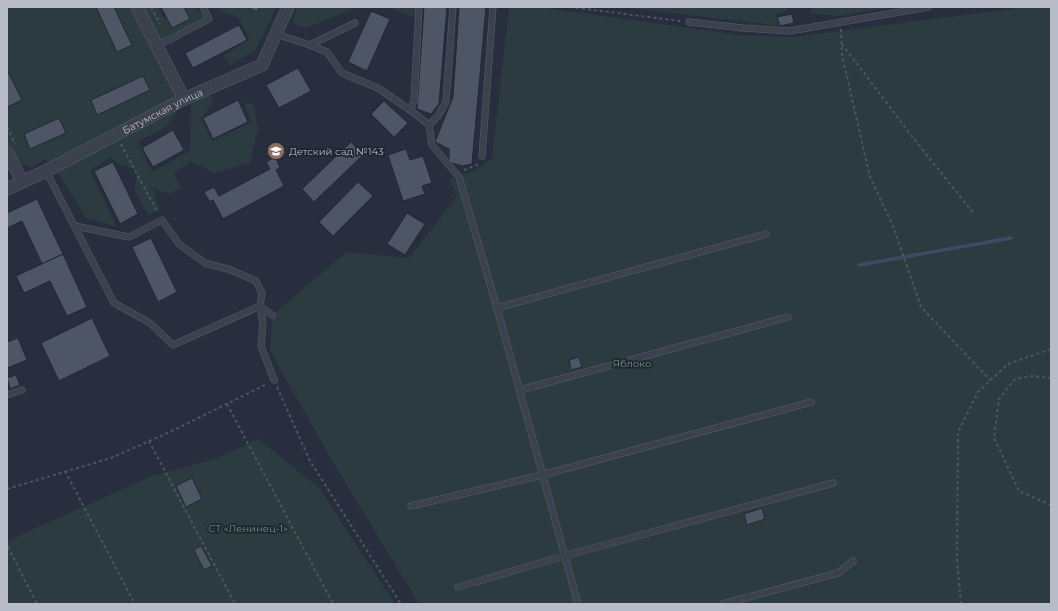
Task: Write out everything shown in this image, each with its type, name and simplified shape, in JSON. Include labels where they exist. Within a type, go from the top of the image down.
[{"type":"street","points":[[137,7],[184,99]]},
{"type":"street","name":"Батумская улица","points":[[7,189],[46,171],[184,99],[262,65],[288,7]]},
{"type":"street","points":[[7,152],[22,181]]},
{"type":"lane","points":[[157,46],[209,19],[203,7]]},
{"type":"lane","points":[[410,110],[414,101],[419,7]]},
{"type":"lane","points":[[429,125],[438,116],[446,102],[453,7]]},
{"type":"lane","points":[[482,156],[494,7]]},
{"type":"lane","points":[[689,22],[742,28],[790,31],[928,7]]},
{"type":"lane","points":[[310,45],[355,23]]},
{"type":"lane","points":[[276,34],[327,52],[342,73],[378,88],[410,110],[429,125],[432,145],[459,177],[520,390],[578,604]]},
{"type":"lane","points":[[46,171],[114,303],[150,322],[173,345],[260,306]]},
{"type":"lane","points":[[75,226],[129,237],[162,220],[180,244],[205,263],[231,270],[256,281],[262,293],[260,306],[263,324],[261,346],[274,380]]},
{"type":"lane","points":[[497,308],[766,234]]},
{"type":"lane","points":[[260,306],[272,315]]},
{"type":"lane","points":[[520,390],[788,317]]},
{"type":"lane","points":[[7,395],[22,390]]},
{"type":"lane","points":[[411,506],[542,474],[811,402]]},
{"type":"lane","points":[[458,587],[564,556],[833,483]]},
{"type":"lane","points":[[723,604],[838,573],[853,561]]},
{"type":"path","points":[[570,7],[689,22]]},
{"type":"path","points":[[841,22],[842,55],[870,177],[893,226],[921,307],[990,380]]},
{"type":"path","points":[[842,44],[914,139],[974,214]]},
{"type":"path","points":[[116,135],[162,220]]},
{"type":"path","points":[[455,173],[477,165],[482,156]]},
{"type":"path","points":[[961,604],[958,559],[958,432],[978,392],[990,380],[1008,364],[1051,349]]},
{"type":"path","points":[[1051,378],[1032,376],[1015,379],[999,399],[994,438],[1019,491],[1051,505]]},
{"type":"path","points":[[7,489],[111,458],[227,404],[274,380],[310,461],[401,604]]},
{"type":"path","points":[[227,404],[333,604]]},
{"type":"path","points":[[149,441],[235,604]]},
{"type":"path","points":[[65,472],[135,604]]},
{"type":"path","points":[[8,547],[37,604]]},
{"type":"green space","points":[[7,7],[158,7],[164,19],[187,7],[195,7],[205,17],[173,44],[152,40],[171,81],[176,113],[166,127],[138,141],[152,172],[190,151],[191,102],[207,93],[214,100],[201,119],[213,141],[251,122],[244,102],[254,105],[258,130],[250,163],[215,173],[191,161],[174,173],[181,189],[169,194],[153,188],[160,210],[148,215],[135,191],[137,170],[119,164],[110,157],[90,171],[117,227],[86,218],[60,176],[45,159],[31,168],[17,161],[7,142]]},
{"type":"green space","points":[[219,7],[277,7],[255,51],[230,65],[224,56],[249,39],[238,17],[221,12]]},
{"type":"green space","points":[[298,7],[358,7],[306,28],[292,23]]},
{"type":"green space","points":[[388,7],[415,7],[415,18]]},
{"type":"green space","name":"Яблоко","points":[[509,7],[538,7],[740,35],[792,37],[1026,7],[1051,7],[1051,604],[419,604],[332,461],[270,351],[272,315],[347,252],[409,258],[457,196],[449,179],[472,172],[492,158]]},
{"type":"green space","points":[[620,7],[788,7],[789,9],[781,14],[776,13],[780,26]]},
{"type":"green space","points":[[811,7],[893,7],[840,16],[811,14]]},
{"type":"green space","name":"СТ «Ленинец-1»","points":[[259,439],[320,489],[395,604],[7,604],[7,541],[152,476],[215,459]]},
{"type":"building","points":[[96,7],[114,7],[132,45],[117,52]]},
{"type":"building","points":[[161,7],[184,7],[190,19],[172,28]]},
{"type":"building","points":[[247,7],[259,7],[257,12]]},
{"type":"building","points":[[424,7],[447,7],[439,104],[431,114],[417,109]]},
{"type":"building","points":[[459,7],[486,7],[472,164],[462,166],[449,162],[449,149],[435,142],[453,97]]},
{"type":"building","points":[[371,11],[390,19],[367,71],[348,62]]},
{"type":"building","points":[[792,14],[794,23],[780,26],[777,17]]},
{"type":"building","points":[[239,25],[247,40],[193,68],[185,53]]},
{"type":"building","points":[[298,68],[311,91],[279,108],[266,85]]},
{"type":"building","points":[[7,70],[22,100],[7,107]]},
{"type":"building","points":[[143,76],[150,90],[97,115],[91,100]]},
{"type":"building","points":[[238,100],[248,122],[213,139],[203,118]]},
{"type":"building","points":[[384,101],[408,123],[394,137],[371,114]]},
{"type":"building","points":[[59,118],[66,133],[30,149],[24,134]]},
{"type":"building","points":[[173,130],[184,150],[153,167],[142,148]]},
{"type":"building","points":[[351,142],[363,155],[314,202],[302,189]]},
{"type":"building","points":[[406,149],[410,160],[423,156],[432,183],[422,186],[425,194],[403,201],[388,155]]},
{"type":"building","points":[[275,157],[280,167],[276,170],[284,186],[223,219],[213,200],[210,202],[204,192],[214,187],[219,196],[270,169],[266,162]]},
{"type":"building","points":[[113,162],[138,214],[120,224],[94,171]]},
{"type":"building","points":[[358,182],[373,196],[333,236],[319,222]]},
{"type":"building","points":[[37,199],[63,254],[42,264],[22,221],[7,228],[7,213]]},
{"type":"building","points":[[407,213],[425,224],[405,255],[387,244]]},
{"type":"building","points":[[151,238],[177,292],[158,302],[132,247]]},
{"type":"building","points":[[63,254],[87,307],[67,316],[50,281],[24,293],[16,276]]},
{"type":"building","points":[[92,318],[110,356],[59,381],[41,343]]},
{"type":"building","points":[[18,338],[27,360],[7,368],[7,342]]},
{"type":"building","points":[[579,357],[582,367],[571,370],[569,360]]},
{"type":"building","points":[[16,375],[20,385],[10,389],[7,378]]},
{"type":"building","points":[[192,478],[202,499],[186,507],[176,486]]},
{"type":"building","points":[[762,508],[765,519],[747,525],[744,514]]},
{"type":"building","points":[[201,546],[212,566],[204,570],[194,550]]},
{"type":"waterway","points":[[859,265],[1011,238]]},
{"type":"place","name":"Детский сад №143","points":[[276,151]]}]
